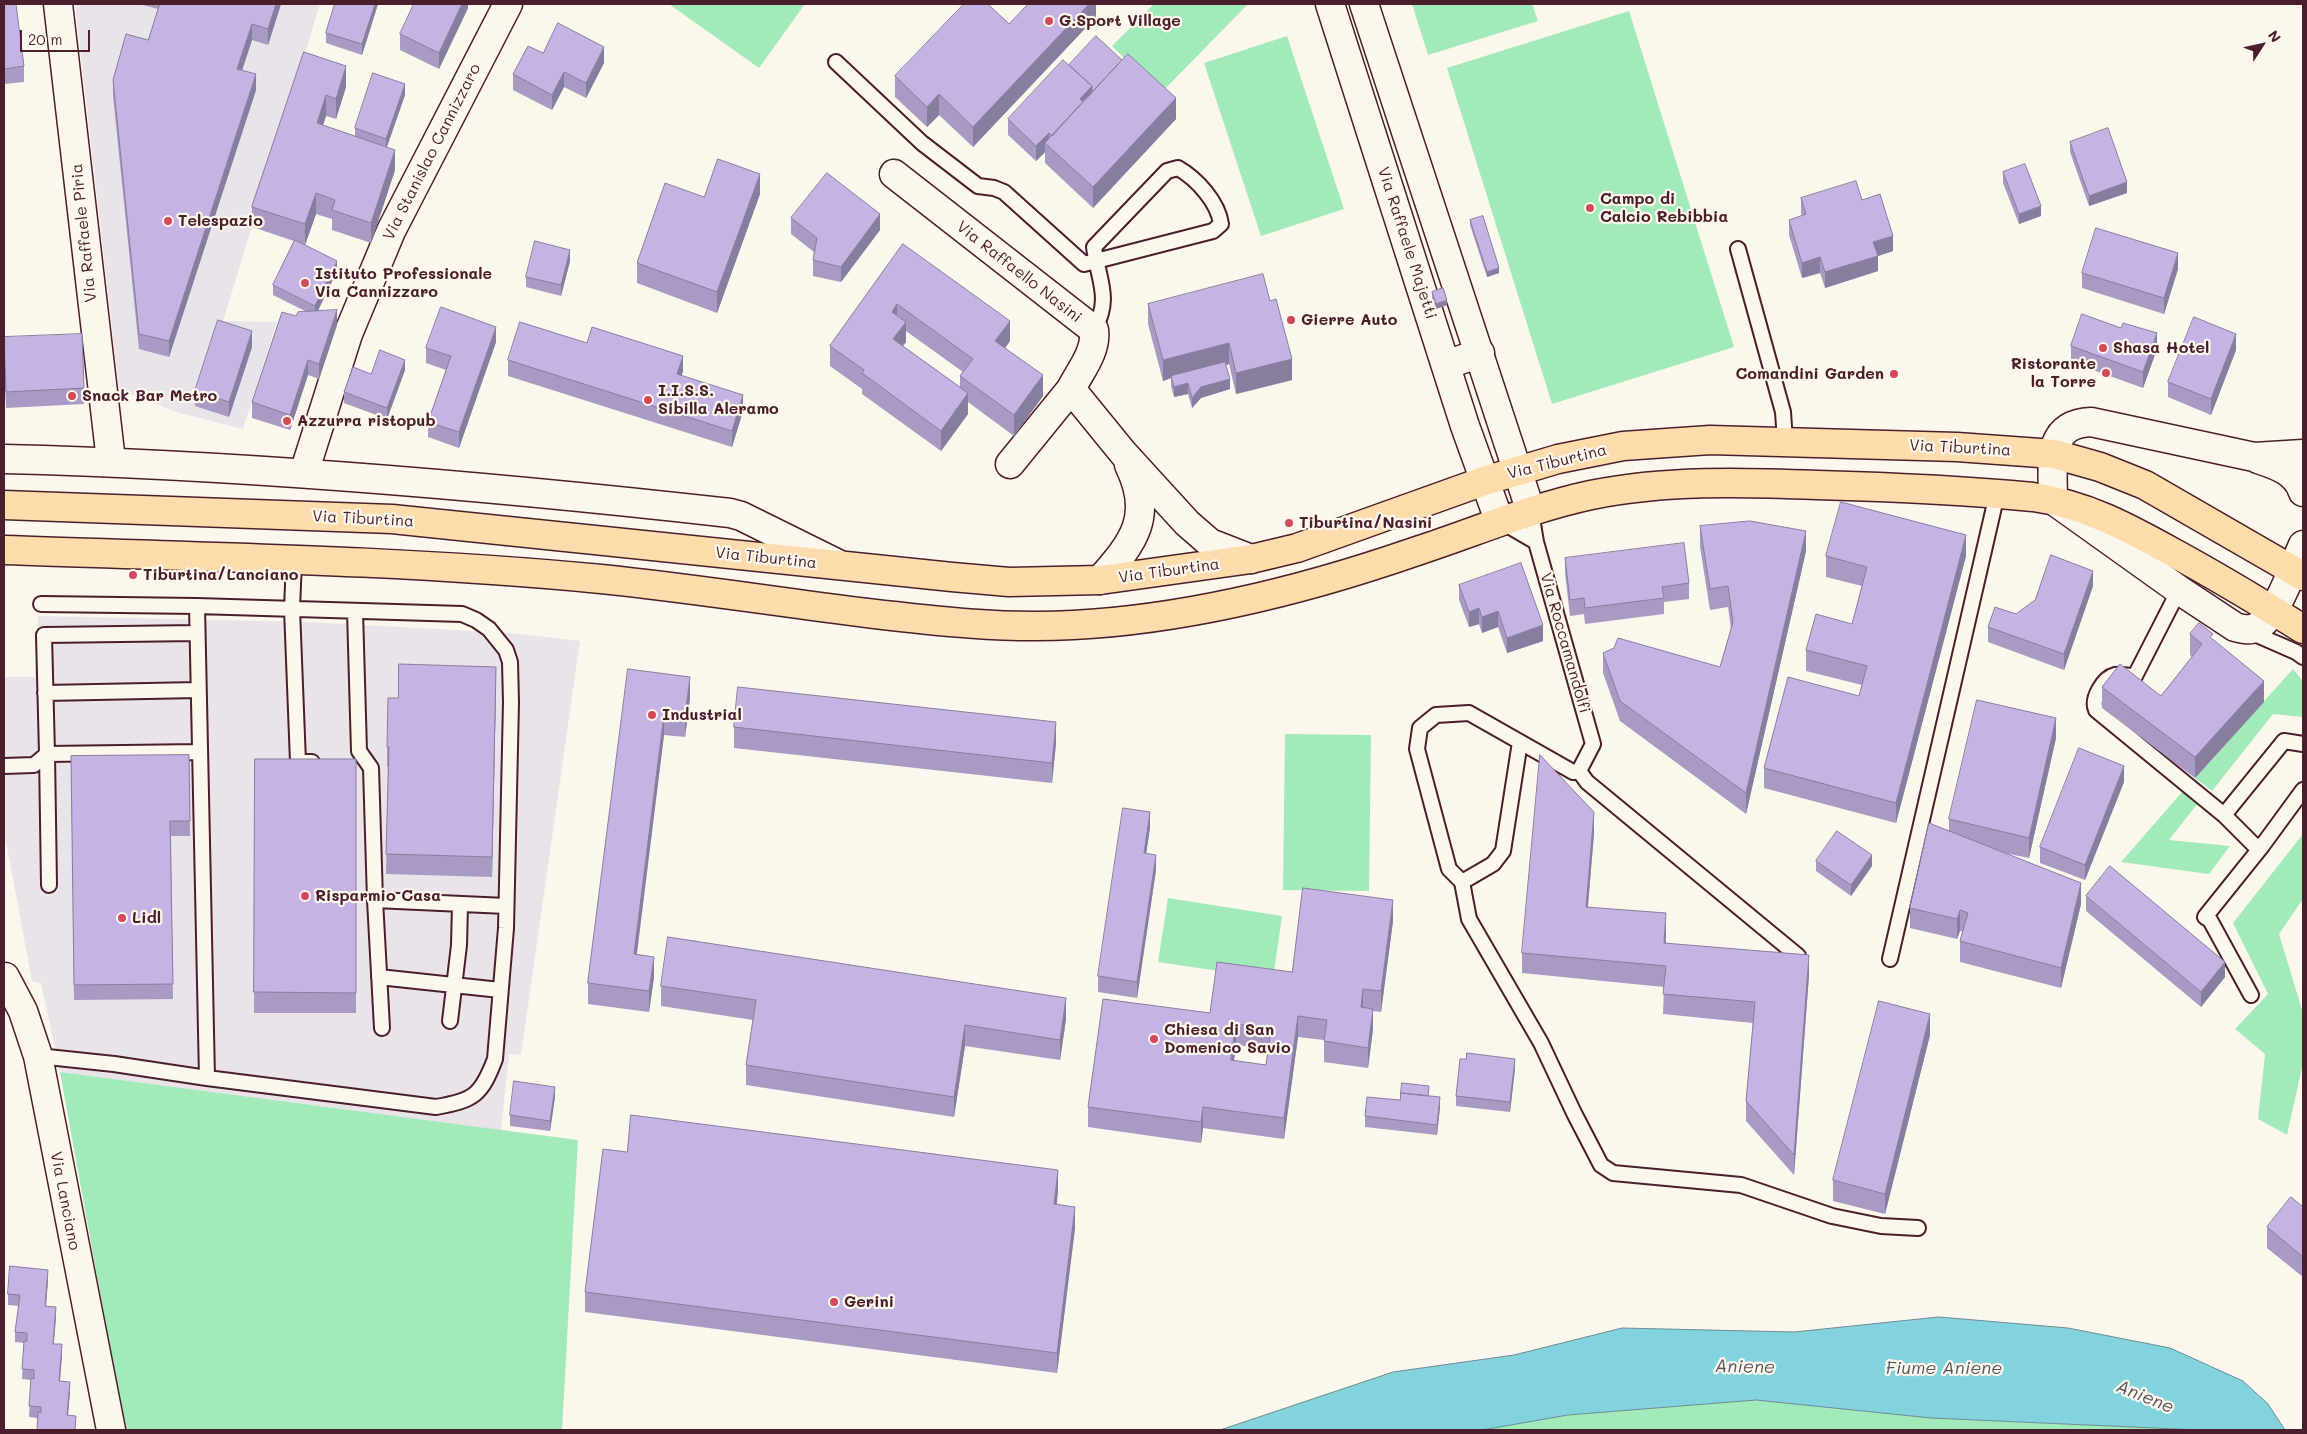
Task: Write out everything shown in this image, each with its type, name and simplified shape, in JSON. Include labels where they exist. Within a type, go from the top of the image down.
[{"type":"main road","name":"Via Tiburtina","points":[[4,505],[392,519],[1009,582],[1100,580],[1251,559],[1297,548],[1484,481],[1558,459],[1623,446],[1669,441],[1785,441],[1957,447],[2054,454],[2100,466],[2145,485],[2297,572]]},
{"type":"main road","points":[[4,550],[294,560],[528,572],[608,580],[955,623],[1063,626],[1168,616],[1266,596],[1412,553],[1500,520],[1604,493],[1698,483],[1890,487],[1997,494],[2053,500],[2123,525],[2303,629]]},
{"type":"street","name":"Via Raffaele Piria","points":[[58,4],[111,461]]},
{"type":"street","name":"Via Stanislao Cannizzaro","points":[[304,473],[348,334],[376,265],[391,231],[508,4]]},
{"type":"street","name":"Via Raffaele Majetti","points":[[1330,4],[1484,481],[1500,520]]},
{"type":"street","name":"Via Raffaele Majetti","points":[[1364,4],[1518,470]]},
{"type":"street","name":"Via Raffaello Nasini","points":[[894,174],[1094,330],[1095,340],[1092,350],[1071,389],[1010,464]]},
{"type":"street","points":[[1446,364],[1480,353]]},
{"type":"street","points":[[1071,389],[1124,454],[1187,523],[1220,548],[1251,559]]},
{"type":"street","points":[[2303,492],[2285,468],[2254,457],[2091,422],[2079,422],[2065,429],[2057,440],[2054,454],[2053,500],[2179,590],[2227,622],[2245,630],[2256,628],[2273,610],[2297,572],[2303,544]]},
{"type":"street","points":[[1100,580],[1129,546],[1140,519],[1139,489],[1124,454]]},
{"type":"street","points":[[2254,457],[2303,454]]},
{"type":"street","name":"Via Tiburtina","points":[[4,459],[111,461],[304,473],[557,494],[730,513],[742,516],[843,566]]},
{"type":"street","name":"Via Roccamandolfi","points":[[1518,470],[1531,512]]},
{"type":"street","name":"Via Lanciano","points":[[4,974],[6,998],[4,1019]]},
{"type":"street","name":"Via Lanciano","points":[[4,974],[24,1011],[38,1056],[110,1430]]},
{"type":"lane","points":[[836,62],[922,142],[978,186],[994,188],[1004,192],[1084,264],[1096,261],[1213,231],[1221,224],[1220,215],[1213,202],[1189,174],[1178,168],[1167,171],[1094,247],[1096,261],[1104,289],[1102,316],[1094,330]]},
{"type":"lane","points":[[1738,249],[1783,412],[1785,441]]},
{"type":"lane","points":[[1890,959],[1997,494]]},
{"type":"lane","name":"Via Roccamandolfi","points":[[1531,512],[1536,542],[1593,744],[1579,771]]},
{"type":"lane","points":[[1500,520],[1536,542]]},
{"type":"lane","points":[[294,560],[292,609],[298,762],[327,761]]},
{"type":"lane","points":[[2179,590],[2134,676],[2116,675],[2107,679],[2095,698],[2094,705],[2096,710],[2224,815],[2254,845],[2262,846]]},
{"type":"lane","points":[[38,1056],[114,1064],[207,1078],[436,1106],[458,1103],[476,1095],[488,1079],[495,1059],[506,906],[511,702],[510,662],[506,650],[489,629],[476,620],[462,614],[197,606],[41,604]]},
{"type":"lane","points":[[197,606],[207,1078]]},
{"type":"lane","points":[[355,611],[359,751],[371,768],[375,900],[382,1028]]},
{"type":"lane","points":[[2245,630],[2296,652],[2303,657]]},
{"type":"lane","points":[[49,885],[44,636],[197,633]]},
{"type":"lane","points":[[46,693],[198,690]]},
{"type":"lane","points":[[1798,956],[1587,782],[1579,771],[1573,772],[1469,713],[1436,715],[1420,728],[1416,749],[1448,869],[1462,882],[1469,919],[1541,1043],[1577,1120],[1601,1165],[1613,1173],[1741,1185],[1832,1216],[1881,1226],[1918,1228]]},
{"type":"lane","points":[[2224,815],[2284,741],[2303,744]]},
{"type":"lane","points":[[1462,882],[1493,864],[1503,851],[1520,742]]},
{"type":"lane","points":[[4,766],[34,766],[47,754],[200,752]]},
{"type":"lane","points":[[346,760],[365,760]]},
{"type":"lane","points":[[2250,995],[2210,920],[2205,917],[2262,846],[2303,790]]},
{"type":"lane","points":[[375,900],[506,906]]},
{"type":"lane","points":[[450,1021],[460,905]]},
{"type":"lane","points":[[379,977],[500,990]]},
{"type":"shaded area","points":[[75,4],[320,4],[223,321],[277,322],[243,429],[180,413],[119,390]]},
{"type":"shaded area","points":[[38,616],[307,622],[511,633],[580,641],[521,1055],[509,1054],[501,1130],[60,1072],[41,983],[32,981],[4,831],[4,677],[35,677]]},
{"type":"green space","points":[[669,4],[805,4],[759,68]]},
{"type":"green space","points":[[1154,4],[1248,4],[1160,94],[1112,46]]},
{"type":"green space","points":[[1412,4],[1532,4],[1538,21],[1428,55]]},
{"type":"green space","name":"Campo di Calcio Rebibbia","points":[[1629,11],[1734,347],[1552,404],[1447,68]]},
{"type":"green space","points":[[1287,36],[1344,209],[1261,236],[1204,63]]},
{"type":"green space","points":[[2293,669],[2303,681],[2303,717],[2273,714],[2212,791],[2195,778]]},
{"type":"green space","points":[[1285,734],[1371,735],[1369,891],[1283,890]]},
{"type":"green space","points":[[2183,791],[2198,803],[2169,840],[2230,846],[2209,874],[2121,862]]},
{"type":"green space","points":[[2303,834],[2303,899],[2279,934],[2303,1013],[2303,1063],[2287,1135],[2258,1119],[2265,1054],[2235,1029],[2268,994],[2233,923]]},
{"type":"green space","points":[[1168,898],[1282,916],[1273,979],[1158,962]]},
{"type":"green space","points":[[60,1072],[578,1140],[562,1430],[125,1430]]},
{"type":"green space","points":[[1756,1400],[1931,1418],[2199,1430],[1482,1430],[1568,1415]]},
{"type":"water","name":"Fiume Aniene","points":[[1939,1317],[2068,1328],[2170,1348],[2243,1381],[2268,1404],[2285,1430],[2199,1430],[1931,1418],[1756,1400],[1568,1415],[1482,1430],[1220,1430],[1393,1372],[1514,1355],[1622,1328],[1794,1332]]},
{"type":"building","points":[[4,4],[16,4],[24,66],[4,69]]},
{"type":"building","points":[[160,4],[276,4],[268,29],[252,24],[237,69],[256,74],[169,341],[139,334],[113,80],[126,34],[148,40]]},
{"type":"building","points":[[335,4],[375,4],[362,44],[326,33]]},
{"type":"building","points":[[414,4],[462,4],[439,53],[400,34]]},
{"type":"building","points":[[964,4],[988,4],[1009,24],[1028,4],[1089,4],[973,127],[939,94],[927,107],[895,76]]},
{"type":"building","points":[[558,23],[604,47],[586,83],[564,72],[552,95],[513,74],[528,46],[543,53]]},
{"type":"building","points":[[1096,36],[1122,60],[1083,102],[1092,91],[1092,86],[1069,65]]},
{"type":"building","points":[[304,52],[346,66],[336,99],[326,95],[317,123],[395,150],[371,223],[332,210],[335,200],[316,193],[305,224],[252,207]]},
{"type":"building","points":[[1128,54],[1176,98],[1093,187],[1045,143]]},
{"type":"building","points":[[1063,60],[1092,86],[1080,99],[1083,102],[1052,136],[1049,133],[1036,146],[1008,119]]},
{"type":"building","points":[[373,73],[405,84],[386,139],[355,128]]},
{"type":"building","points":[[2108,128],[2127,182],[2089,196],[2070,142]]},
{"type":"building","points":[[718,159],[760,174],[717,292],[637,263],[665,183],[704,197]]},
{"type":"building","points":[[2025,164],[2041,206],[2019,214],[2003,172]]},
{"type":"building","points":[[827,173],[880,214],[841,267],[813,260],[817,238],[791,218]]},
{"type":"building","points":[[1856,181],[1862,200],[1880,194],[1893,236],[1873,242],[1878,256],[1825,272],[1820,257],[1802,263],[1789,220],[1806,214],[1801,198]]},
{"type":"building","points":[[1483,216],[1499,268],[1487,272],[1470,220]]},
{"type":"building","points":[[2096,228],[2178,253],[2164,298],[2082,273]]},
{"type":"building","name":"Istituto Professionale Via Cannizzaro","points":[[295,240],[337,261],[315,306],[273,285]]},
{"type":"building","points":[[535,241],[570,250],[561,285],[526,277]]},
{"type":"building","points":[[903,244],[1010,321],[995,341],[1043,375],[1014,415],[960,376],[973,359],[897,304],[892,312],[906,322],[893,339],[968,393],[941,431],[862,373],[864,370],[830,346]]},
{"type":"building","points":[[1263,274],[1270,301],[1276,299],[1292,359],[1236,373],[1229,343],[1163,360],[1148,304]]},
{"type":"building","points":[[1443,288],[1447,300],[1436,304],[1432,292]]},
{"type":"building","points":[[441,307],[496,327],[459,432],[428,422],[451,356],[426,348]]},
{"type":"building","points":[[337,310],[319,364],[308,360],[290,415],[252,402],[282,312],[296,316],[298,312]]},
{"type":"building","points":[[2082,314],[2121,328],[2123,323],[2157,333],[2143,372],[2071,346]]},
{"type":"building","points":[[2194,317],[2236,334],[2211,399],[2168,382]]},
{"type":"building","points":[[218,320],[252,331],[229,402],[195,391]]},
{"type":"building","name":"I.I.S.S. Sibilla Aleramo","points":[[520,322],[587,343],[592,327],[683,356],[677,374],[743,395],[732,431],[508,360]]},
{"type":"building","points":[[82,334],[84,388],[6,392],[4,337]]},
{"type":"building","points":[[380,350],[405,360],[387,408],[344,392],[353,367],[371,374]]},
{"type":"building","points":[[1225,362],[1230,379],[1201,387],[1192,398],[1188,383],[1174,387],[1171,376]]},
{"type":"building","points":[[1841,502],[1966,535],[1896,803],[1764,768],[1788,677],[1859,696],[1867,666],[1806,650],[1816,614],[1852,624],[1867,567],[1826,556]]},
{"type":"building","points":[[1750,521],[1806,531],[1746,793],[1620,701],[1603,653],[1614,648],[1618,638],[1720,667],[1733,622],[1728,586],[1710,589],[1700,526]]},
{"type":"building","points":[[1684,543],[1689,583],[1662,587],[1664,598],[1585,608],[1584,598],[1570,600],[1565,558]]},
{"type":"building","points":[[2051,555],[2093,571],[2064,654],[1988,627],[1995,607],[2016,614],[2035,600]]},
{"type":"building","points":[[1521,563],[1543,625],[1507,638],[1498,611],[1482,617],[1479,608],[1469,612],[1459,585]]},
{"type":"building","points":[[2199,623],[2213,634],[2210,637],[2264,681],[2195,757],[2102,687],[2120,664],[2161,696],[2202,644],[2190,634]]},
{"type":"building","points":[[399,664],[496,667],[492,857],[386,854],[389,747],[387,747],[388,698],[398,698]]},
{"type":"building","points":[[628,669],[690,677],[685,717],[664,714],[634,954],[654,957],[649,991],[588,983]]},
{"type":"building","points":[[738,687],[1056,722],[1052,763],[734,727]]},
{"type":"building","points":[[1977,700],[2056,718],[2029,838],[1949,819]]},
{"type":"building","points":[[2079,748],[2124,766],[2085,865],[2040,847]]},
{"type":"building","name":"Lidl","points":[[189,755],[190,821],[170,821],[173,984],[74,985],[71,756]]},
{"type":"building","points":[[1540,755],[1594,812],[1586,907],[1666,913],[1664,943],[1809,955],[1794,1155],[1746,1101],[1755,1002],[1663,994],[1666,966],[1522,953]]},
{"type":"building","name":"Risparmio Casa","points":[[255,759],[356,759],[356,993],[254,992]]},
{"type":"building","points":[[1123,808],[1150,812],[1144,853],[1156,855],[1137,982],[1098,976]]},
{"type":"building","points":[[1929,823],[2081,883],[2061,968],[1960,941],[1968,913],[1960,910],[1957,919],[1910,908]]},
{"type":"building","points":[[1837,831],[1872,855],[1851,885],[1816,861]]},
{"type":"building","points":[[2110,866],[2225,962],[2201,992],[2086,896]]},
{"type":"building","points":[[1303,888],[1393,900],[1381,991],[1363,989],[1361,1007],[1373,1009],[1368,1048],[1324,1041],[1327,1020],[1298,1016],[1284,1118],[1203,1107],[1201,1122],[1088,1107],[1103,999],[1210,1013],[1217,962],[1292,972]],"holes":[[[1236,1024],[1271,1029],[1266,1065],[1231,1060]]]},
{"type":"building","points":[[668,937],[1066,998],[1060,1040],[965,1025],[954,1097],[746,1065],[756,1000],[661,986]]},
{"type":"building","points":[[1879,1001],[1930,1014],[1885,1194],[1833,1180]]},
{"type":"building","points":[[1467,1053],[1515,1059],[1510,1102],[1456,1096],[1460,1059],[1466,1059]]},
{"type":"building","points":[[514,1081],[555,1087],[550,1121],[510,1115]]},
{"type":"building","points":[[1402,1083],[1429,1086],[1428,1096],[1401,1093]]},
{"type":"building","points":[[1401,1093],[1440,1097],[1437,1125],[1365,1116],[1367,1097],[1400,1100]]},
{"type":"building","points":[[631,1115],[1058,1170],[1054,1204],[1075,1207],[1057,1353],[585,1292],[603,1149],[627,1152]]},
{"type":"building","points":[[2291,1197],[2303,1207],[2303,1257],[2267,1227]]},
{"type":"building","points":[[10,1266],[48,1270],[45,1306],[56,1307],[53,1344],[62,1344],[59,1381],[70,1382],[67,1415],[76,1416],[75,1430],[37,1430],[38,1412],[41,1413],[41,1407],[29,1406],[31,1378],[34,1379],[34,1370],[22,1369],[24,1341],[27,1341],[27,1333],[15,1332],[20,1295],[8,1294]]},
{"type":"place","name":"G.Sport Village","points":[[1049,21]]},
{"type":"place","name":"Campo di Calcio Rebibbia","points":[[1590,208]]},
{"type":"place","name":"Telespazio","points":[[168,221]]},
{"type":"place","name":"Istituto Professionale Via Cannizzaro","points":[[305,283]]},
{"type":"place","name":"Gierre Auto","points":[[1291,320]]},
{"type":"place","name":"Shasa Hotel","points":[[2103,348]]},
{"type":"place","name":"Ristorante la Torre","points":[[2106,373]]},
{"type":"place","name":"Comandini Garden","points":[[1894,374]]},
{"type":"place","name":"Snack Bar Metro","points":[[72,396]]},
{"type":"place","name":"I.I.S.S. Sibilla Aleramo","points":[[648,400]]},
{"type":"place","name":"Azzurra ristopub","points":[[287,421]]},
{"type":"place","name":"Tiburtina/Nasini","points":[[1289,523]]},
{"type":"place","name":"Tiburtina/Lanciano","points":[[133,575]]},
{"type":"place","name":"Industrial","points":[[652,715]]},
{"type":"place","name":"Risparmio Casa","points":[[305,896]]},
{"type":"place","name":"Lidl","points":[[122,918]]},
{"type":"place","name":"Chiesa di San Domenico Savio","points":[[1154,1039]]},
{"type":"place","name":"Gerini","points":[[834,1302]]},
{"type":"water label","name":"Aniene","points":[[1745,1367]]},
{"type":"water label","name":"Aniene","points":[[2145,1397]]}]
